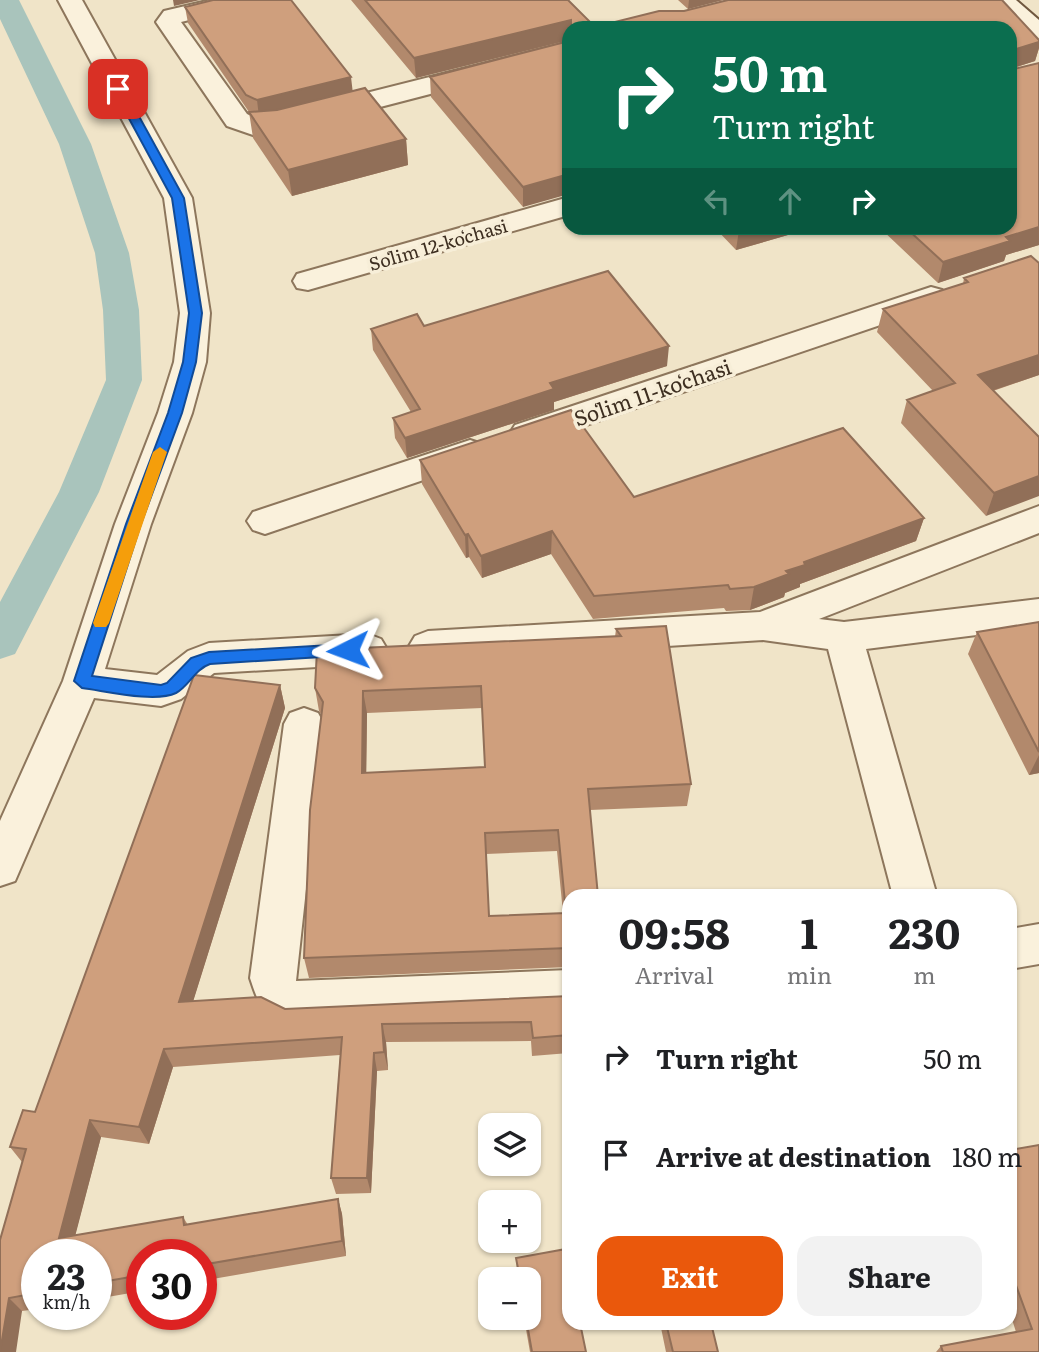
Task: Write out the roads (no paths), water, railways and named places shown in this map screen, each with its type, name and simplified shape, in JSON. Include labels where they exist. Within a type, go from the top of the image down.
[{"type":"street","points":[[0,868],[82,681],[133,524],[175,413],[190,362],[195,313],[178,198],[70,0]]},
{"type":"street","points":[[243,0],[173,16],[168,22],[237,120],[256,128],[270,127],[562,52]]},
{"type":"street","points":[[1002,0],[1039,33]]},
{"type":"street","name":"Soʻlim 12-koʻchasi","points":[[308,281],[562,208]]},
{"type":"street","name":"Soʻlim 11-koʻchasi","points":[[265,522],[960,287]]},
{"type":"street","points":[[763,626],[1039,519]]},
{"type":"street","points":[[82,681],[161,691],[172,687],[197,663],[209,658],[763,626],[844,637],[1039,613]]},
{"type":"street","points":[[844,637],[913,889]]},
{"type":"street","points":[[303,724],[272,978],[278,995],[290,1004],[562,991]]},
{"type":"street","points":[[1017,948],[1039,944]]},
{"type":"waterway","points":[[0,642],[79,492],[124,380],[121,310],[112,253],[75,144],[5,0]]}]
